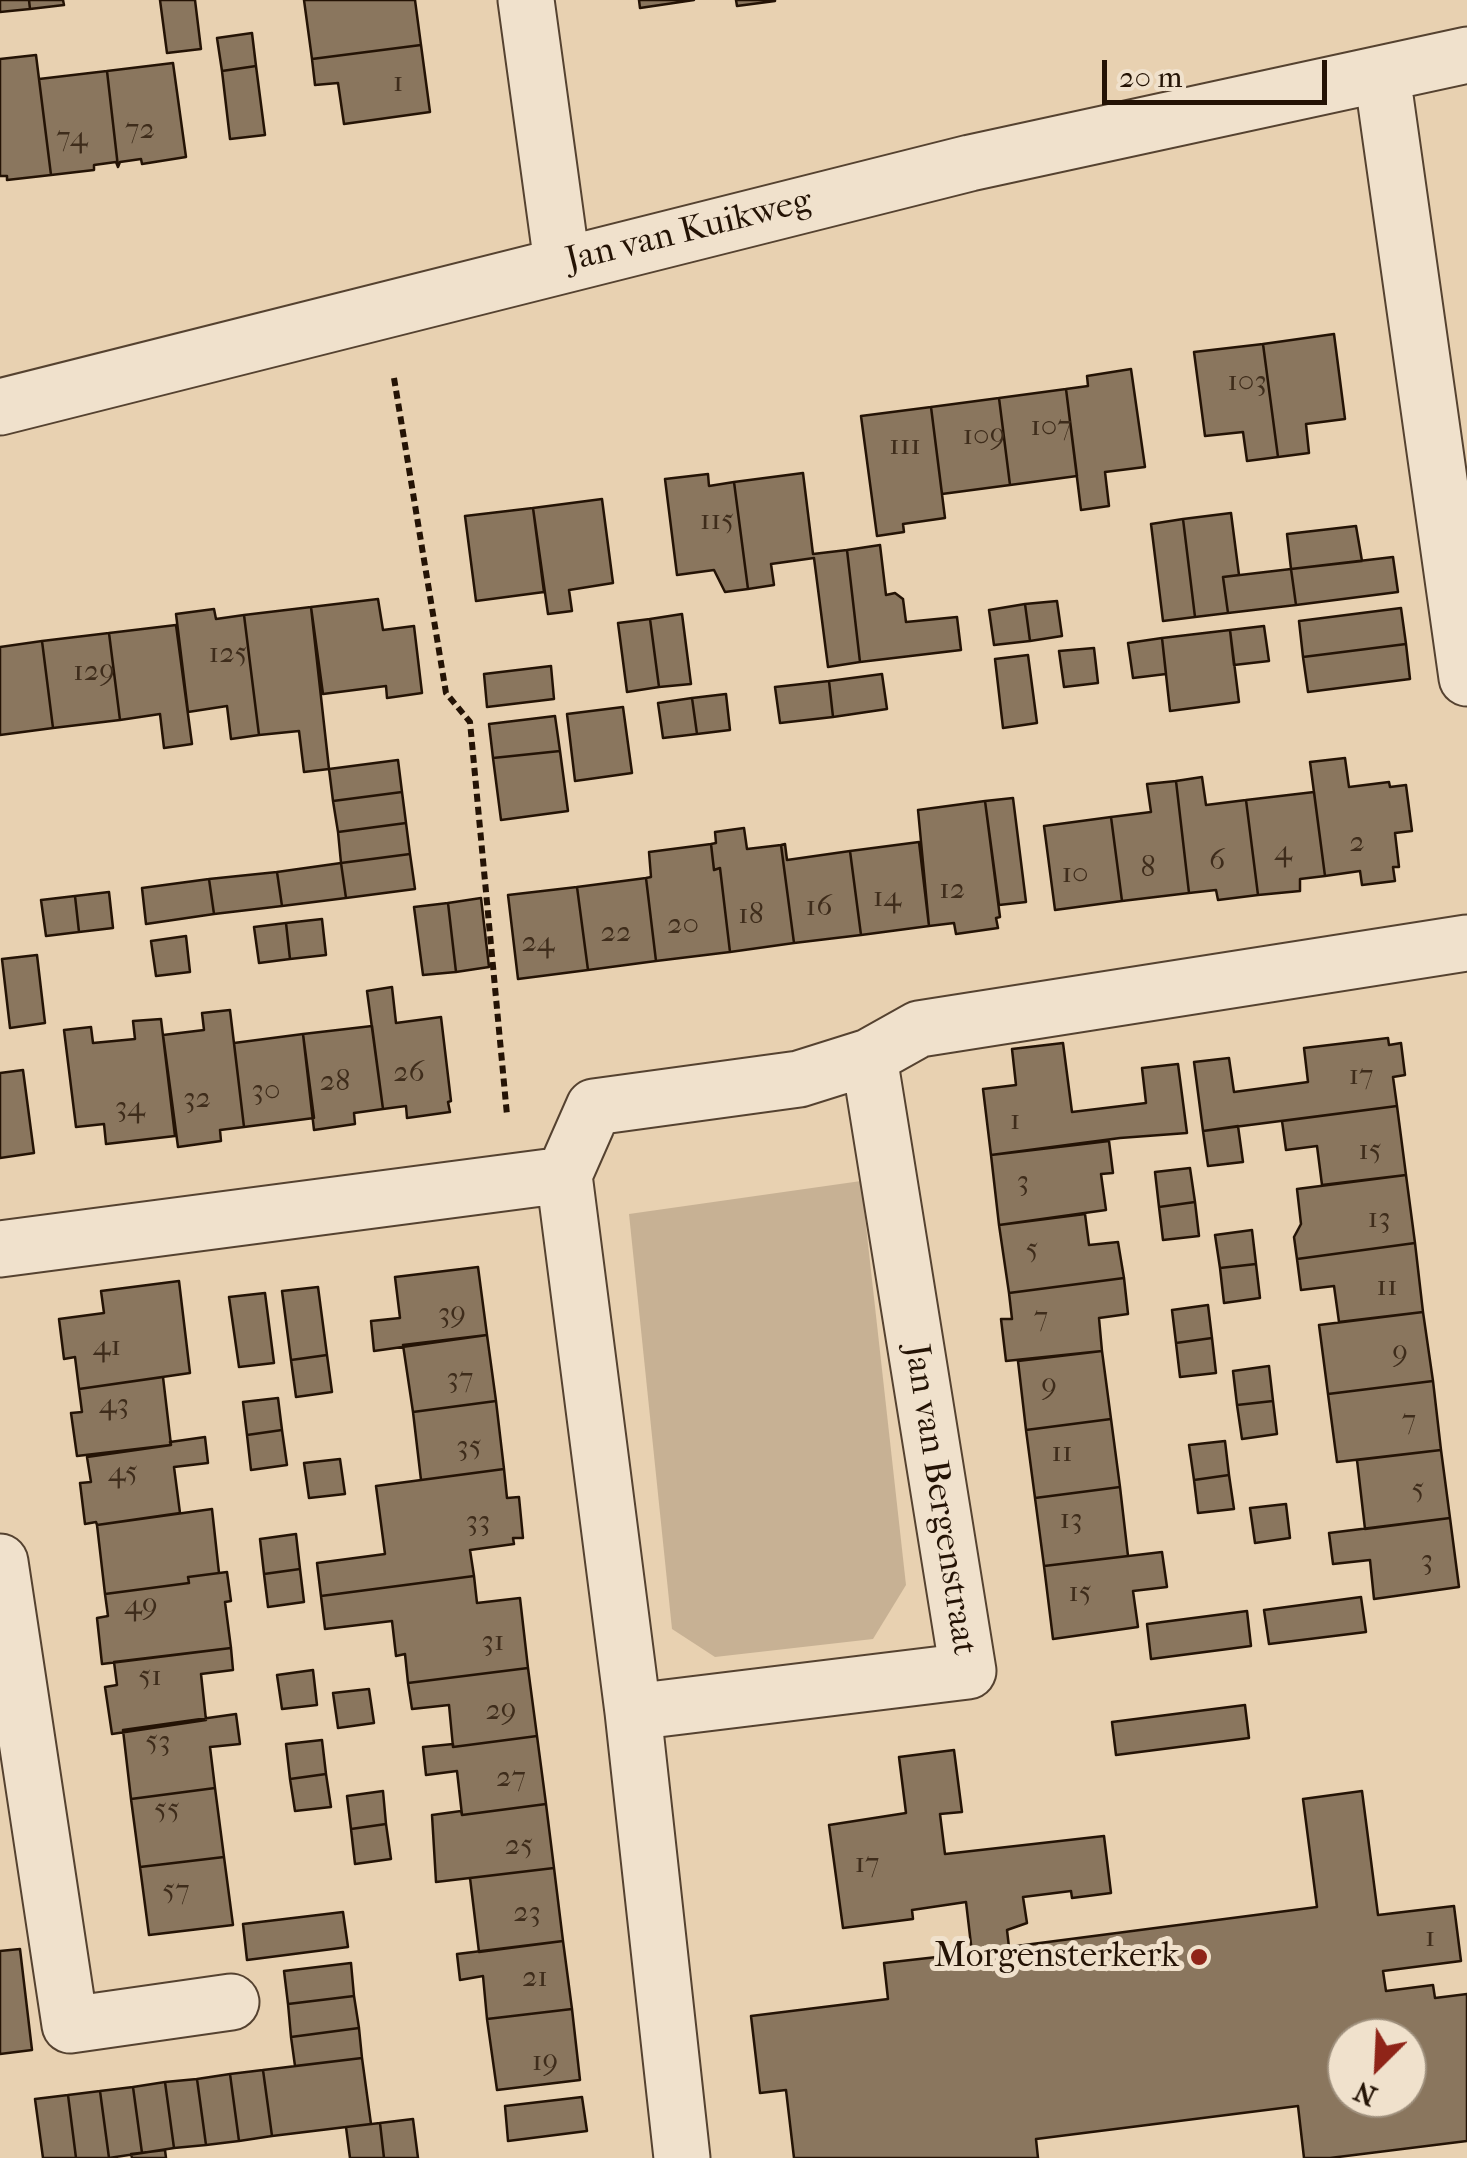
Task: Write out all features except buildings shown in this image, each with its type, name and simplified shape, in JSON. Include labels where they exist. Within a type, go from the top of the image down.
[{"type":"street","points":[[526,0],[562,263]]},
{"type":"street","name":"Jan van Kuikweg","points":[[0,407],[970,163],[1467,55]]},
{"type":"street","name":"Jan van Kuikweg","points":[[1382,75],[1467,65]]},
{"type":"street","points":[[1382,75],[1454,485],[1467,678]]},
{"type":"street","points":[[0,1249],[539,1178],[594,1106],[799,1079],[869,1058],[919,1029],[1467,943]]},
{"type":"street","name":"Jan van Bergenstraat","points":[[633,1712],[968,1672],[869,1058]]},
{"type":"street","points":[[539,1178],[633,1712],[682,2158]]},
{"type":"street","points":[[0,1562],[21,1849],[70,2024],[231,2002]]},
{"type":"path","points":[[383,309],[446,693],[470,722],[539,1178]]},
{"type":"shaded area","points":[[861,1181],[906,1585],[873,1639],[715,1657],[672,1629],[629,1214]]},
{"type":"place","name":"Morgensterkerk","points":[[1199,1957]]}]
